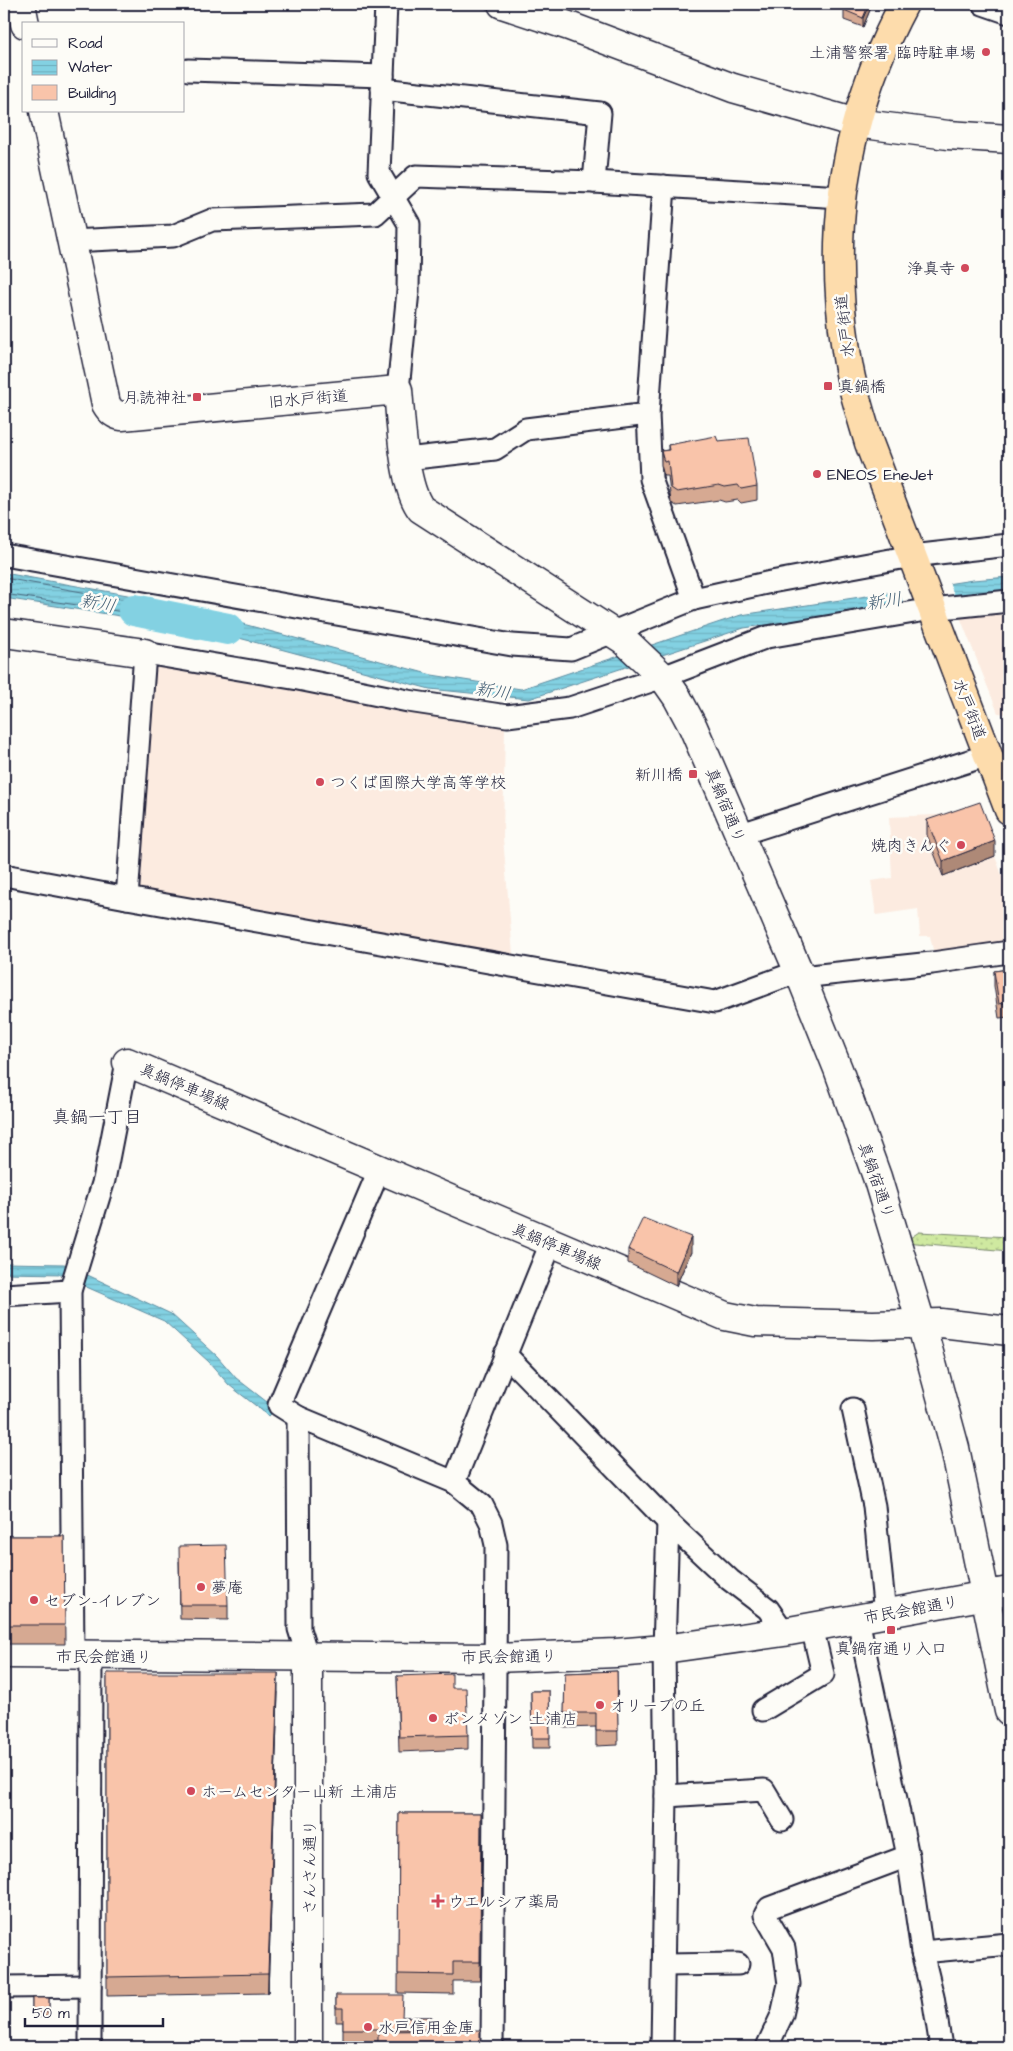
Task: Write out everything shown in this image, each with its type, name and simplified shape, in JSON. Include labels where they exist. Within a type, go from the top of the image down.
[{"type":"highway","name":"水戸街道","points":[[904,4],[876,63],[856,123],[841,197],[839,268],[841,318],[854,390],[869,443],[1009,810]]},
{"type":"street","points":[[21,4],[25,22]]},
{"type":"street","points":[[386,4],[379,173],[394,196],[408,224],[408,292],[398,390],[406,459],[413,496],[421,509],[618,637],[657,671]]},
{"type":"street","points":[[502,4],[569,26],[733,88],[856,123],[948,135],[1009,139]]},
{"type":"street","points":[[983,4],[1009,14]]},
{"type":"street","points":[[188,70],[383,82],[600,113],[594,182]]},
{"type":"street","name":"旧水戸街道","points":[[44,112],[106,404],[116,415],[398,390]]},
{"type":"street","points":[[71,241],[173,236],[212,220],[375,214],[416,176],[594,182],[841,197]]},
{"type":"street","points":[[664,186],[648,414],[651,479],[694,599]]},
{"type":"street","points":[[406,459],[495,449],[526,429],[648,414]]},
{"type":"street","points":[[4,556],[512,645],[571,649],[618,637],[694,599],[771,582],[1009,545]]},
{"type":"street","points":[[4,633],[145,653],[298,679],[408,701],[507,716],[570,708],[657,671],[767,637],[931,607],[1009,600]]},
{"type":"street","points":[[127,898],[145,653]]},
{"type":"street","name":"真鍋宿通り","points":[[657,671],[678,697],[693,727],[738,835],[801,977],[838,1069],[877,1177],[922,1323],[955,1448],[998,1593],[1009,1711]]},
{"type":"street","points":[[738,835],[988,755]]},
{"type":"street","points":[[4,875],[715,1002],[786,976],[801,977],[932,963],[1009,952]]},
{"type":"street","points":[[90,2047],[82,1655],[70,1291],[104,1180],[128,1062]]},
{"type":"street","name":"真鍋停車場線","points":[[128,1062],[380,1168],[551,1244],[725,1316],[765,1322],[874,1325],[959,1324],[1009,1331]]},
{"type":"street","points":[[380,1168],[278,1404],[298,1417],[454,1482],[482,1506],[491,1524],[496,1545],[492,2047]]},
{"type":"street","points":[[454,1482],[551,1244]]},
{"type":"street","points":[[4,1295],[70,1291]]},
{"type":"street","points":[[505,1354],[668,1522],[730,1580],[768,1609],[784,1632]]},
{"type":"street","points":[[853,1409],[874,1506],[885,1614]]},
{"type":"street","points":[[298,1417],[299,1629],[308,1658]]},
{"type":"street","points":[[662,2047],[666,1796],[664,1649],[668,1522]]},
{"type":"street","name":"市民会館通り","points":[[4,1654],[308,1658],[494,1658],[616,1653],[664,1649],[784,1632],[998,1593]]},
{"type":"street","points":[[858,1619],[908,1856],[922,1952],[933,1996],[941,2047]]},
{"type":"street","points":[[763,1710],[823,1674],[812,1627]]},
{"type":"street","name":"さんさん通り","points":[[308,1658],[308,2047]]},
{"type":"street","points":[[666,1796],[764,1790],[782,1820]]},
{"type":"street","points":[[767,2047],[782,2015],[789,1984],[784,1948],[765,1916],[770,1908],[908,1856]]},
{"type":"street","points":[[922,1952],[1009,1944]]},
{"type":"street","points":[[664,1965],[738,1964]]},
{"type":"street","points":[[4,1987],[90,1986]]},
{"type":"shaded area","points":[[1009,614],[1009,714],[998,713],[960,617]]},
{"type":"shaded area","name":"つくば国際大学高等学校","points":[[144,658],[505,726],[503,838],[514,966],[127,898]]},
{"type":"shaded area","points":[[979,813],[1009,894],[1009,944],[934,954],[930,936],[920,936],[918,909],[876,915],[871,881],[892,878],[889,817]]},
{"type":"green space","points":[[919,1232],[1009,1237],[1009,1251],[904,1242]]},
{"type":"water","points":[[4,573],[178,604],[178,625],[4,598]]},
{"type":"water","name":"新川","points":[[1009,577],[1009,590],[744,628],[529,699],[430,689],[239,638],[183,626],[183,606],[432,675],[521,689],[741,615],[973,580]]},
{"type":"water","points":[[4,1263],[64,1264],[171,1314],[217,1356],[236,1378],[276,1409],[269,1416],[229,1385],[209,1362],[164,1321],[82,1285],[64,1274],[4,1273]]},
{"type":"pier","points":[[949,582],[956,600],[905,609],[899,590]]},
{"type":"building","points":[[846,4],[869,4],[863,18],[844,10]]},
{"type":"building","points":[[716,436],[718,441],[749,438],[757,486],[741,489],[738,485],[725,487],[719,485],[677,492],[671,488],[668,461],[664,462],[661,451],[669,450],[668,445]]},
{"type":"building","name":"焼肉きんぐ","points":[[980,802],[995,841],[943,861],[927,820]]},
{"type":"building","points":[[1009,969],[1009,1002],[999,1004],[994,971]]},
{"type":"building","points":[[643,1218],[691,1237],[676,1272],[628,1249]]},
{"type":"building","name":"セブン-イレブン","points":[[4,1536],[64,1536],[65,1625],[4,1625]]},
{"type":"building","points":[[226,1545],[228,1605],[180,1605],[179,1546]]},
{"type":"building","points":[[617,1671],[618,1731],[596,1731],[596,1713],[564,1713],[565,1673]]},
{"type":"building","points":[[107,1673],[278,1673],[268,1974],[107,1977]]},
{"type":"building","points":[[452,1674],[452,1688],[466,1688],[468,1735],[399,1737],[397,1676]]},
{"type":"building","points":[[531,1691],[549,1691],[550,1738],[532,1738]]},
{"type":"building","points":[[399,1813],[481,1813],[480,1962],[453,1962],[453,1975],[398,1974]]},
{"type":"building","points":[[336,1995],[403,1995],[402,2017],[432,2017],[432,2029],[343,2029],[343,2008],[336,2008]]},
{"type":"building","points":[[32,1998],[49,1998],[49,2012],[32,2012]]},
{"type":"building","points":[[480,2030],[480,2047],[378,2047],[378,2031]]},
{"type":"waterway","name":"新川","points":[[134,610],[228,629]]},
{"type":"place","name":"土浦警察署 臨時駐車場","points":[[986,52]]},
{"type":"place","name":"浄真寺","points":[[965,268]]},
{"type":"place","name":"真鍋橋","points":[[828,386]]},
{"type":"place","name":"月読神社","points":[[197,397]]},
{"type":"place","name":"ENEOS EneJet","points":[[817,474]]},
{"type":"place","name":"新川橋","points":[[693,774]]},
{"type":"place","name":"つくば国際大学高等学校","points":[[320,782]]},
{"type":"place","name":"焼肉きんぐ","points":[[961,845]]},
{"type":"place","name":"夢庵","points":[[201,1587]]},
{"type":"place","name":"セブン-イレブン","points":[[34,1600]]},
{"type":"place","name":"真鍋宿通り入口","points":[[891,1630]]},
{"type":"place","name":"オリーブの丘","points":[[600,1705]]},
{"type":"place","name":"ボンメゾン 土浦店","points":[[433,1718]]},
{"type":"place","name":"ホームセンター山新 土浦店","points":[[191,1791]]},
{"type":"place","name":"ウエルシア薬局","points":[[438,1901]]},
{"type":"place","name":"水戸信用金庫","points":[[368,2027]]},
{"type":"district","name":"真鍋一丁目","points":[[97,1117]]}]
